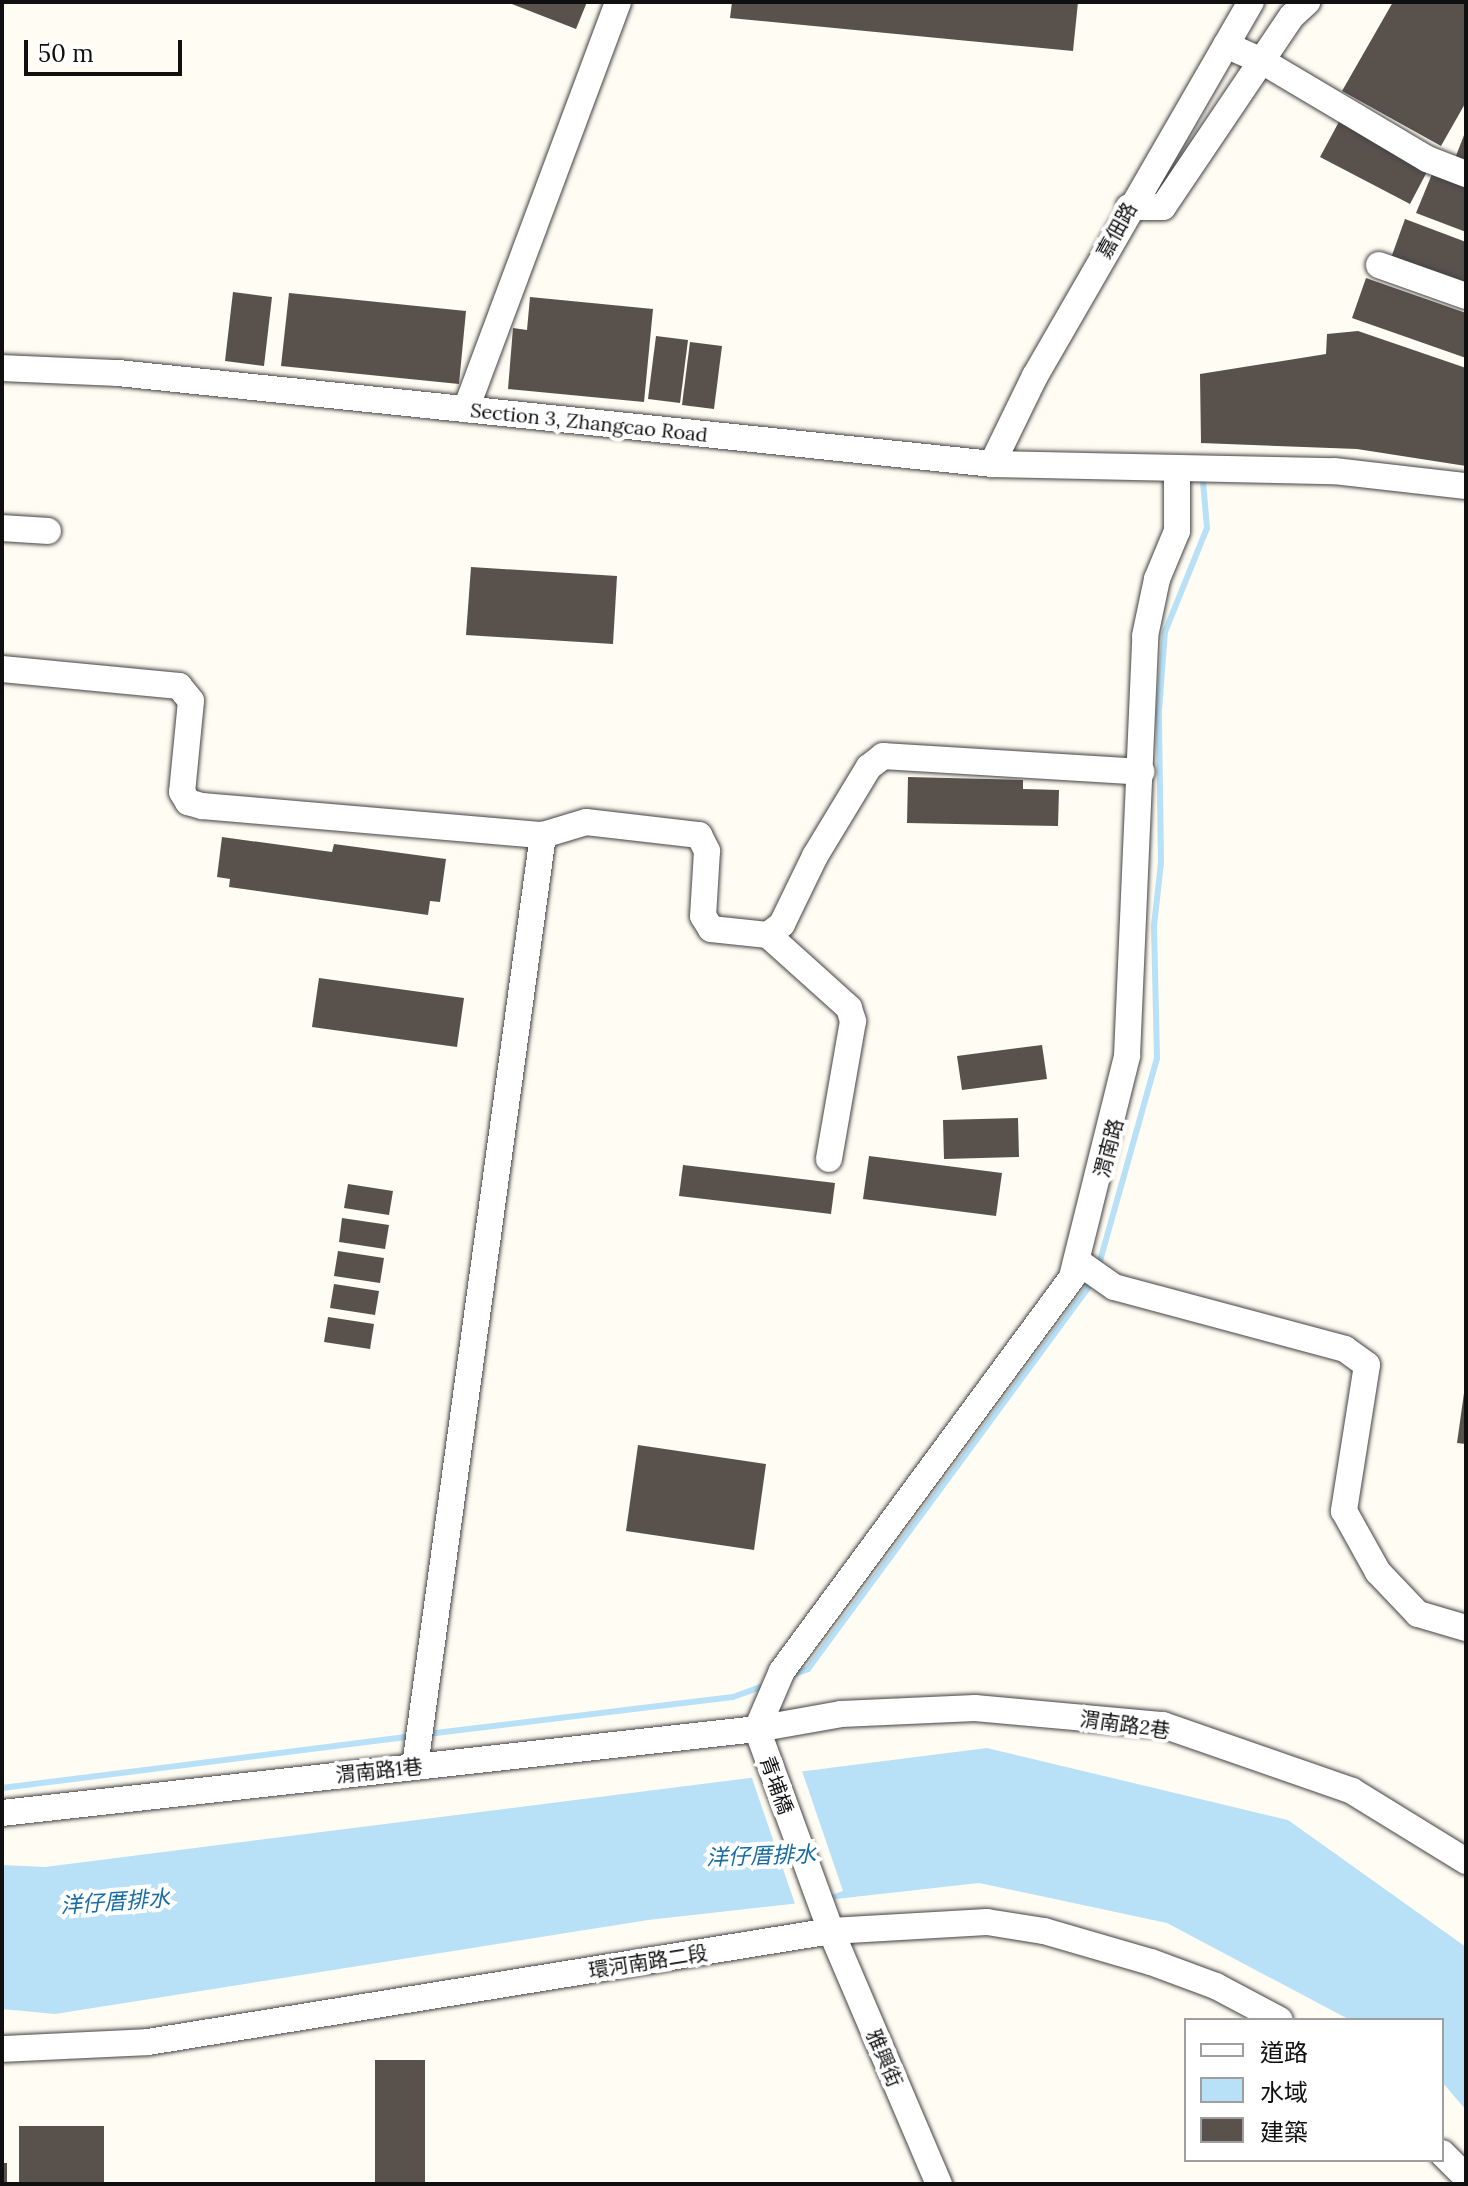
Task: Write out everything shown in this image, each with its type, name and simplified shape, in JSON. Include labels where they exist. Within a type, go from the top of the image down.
[{"type":"street","points":[[466,409],[618,2]]},
{"type":"street","name":"嘉佃路","points":[[992,464],[1035,376],[1129,207],[1251,2]]},
{"type":"street","points":[[1129,207],[1163,207],[1262,61],[1307,2]]},
{"type":"street","points":[[1226,45],[1262,61],[1427,159],[1466,174]]},
{"type":"street","points":[[1379,265],[1466,296]]},
{"type":"street","name":"Section 3, Zhangcao Road","points":[[2,368],[118,373],[992,464],[1334,471],[1466,486]]},
{"type":"street","name":"渭南路","points":[[757,1729],[782,1671],[1053,1304],[1077,1261],[1127,1056],[1142,772],[1145,636],[1157,579],[1177,531],[1177,469]]},
{"type":"street","points":[[2,528],[48,531]]},
{"type":"street","points":[[2,669],[179,686],[191,701],[182,792],[188,802],[543,835],[586,822],[699,835],[707,851],[703,916],[711,929],[768,935],[849,1008],[853,1021],[829,1159]]},
{"type":"street","points":[[768,935],[782,924],[815,856],[835,830],[869,767],[883,756],[1142,772]]},
{"type":"street","points":[[415,1766],[543,835]]},
{"type":"street","points":[[1077,1261],[1114,1287],[1345,1349],[1367,1365],[1344,1511],[1378,1572],[1418,1614],[1466,1628]]},
{"type":"street","name":"渭南路2巷","points":[[757,1729],[841,1714],[975,1708],[1163,1725],[1352,1791],[1466,1861]]},
{"type":"street","name":"渭南路1巷","points":[[2,1813],[757,1729]]},
{"type":"street","name":"青埔橋","points":[[757,1729],[831,1931]]},
{"type":"street","name":"環河南路二段","points":[[2,2049],[148,2042],[831,1931],[987,1922],[1044,1931],[1151,1962],[1216,1986],[1276,2018]]},
{"type":"street","name":"雅興街","points":[[831,1931],[939,2184]]},
{"type":"street","points":[[1444,2155],[1466,2179],[1456,2184]]},
{"type":"water","name":"洋仔厝排水","points":[[987,1748],[1288,1820],[1466,1947],[1466,2110],[1444,2084],[1444,2018],[1346,2018],[1167,1923],[979,1883],[648,1920],[55,2014],[2,2009],[2,1865],[45,1867]]},
{"type":"pier","points":[[801,1768],[843,1891],[796,1907],[751,1775]]},
{"type":"building","points":[[507,2],[587,2],[576,29]]},
{"type":"building","points":[[732,2],[1078,2],[1073,51],[730,18]]},
{"type":"building","points":[[1393,2],[1466,2],[1466,102],[1441,146],[1342,91]]},
{"type":"building","points":[[1341,118],[1430,166],[1410,204],[1320,157]]},
{"type":"building","points":[[1466,130],[1466,165],[1454,161]]},
{"type":"building","points":[[1432,174],[1466,187],[1466,232],[1416,213]]},
{"type":"building","points":[[1405,219],[1466,242],[1466,285],[1391,258]]},
{"type":"building","points":[[1366,278],[1466,313],[1466,358],[1352,318]]},
{"type":"building","points":[[233,292],[272,297],[264,366],[225,361]]},
{"type":"building","points":[[289,293],[466,311],[459,384],[281,366]]},
{"type":"building","points":[[530,297],[653,309],[644,402],[508,389],[513,328],[527,330]]},
{"type":"building","points":[[1358,331],[1466,368],[1466,466],[1357,449],[1201,443],[1200,374],[1326,354],[1327,334]]},
{"type":"building","points":[[656,336],[688,340],[680,403],[648,399]]},
{"type":"building","points":[[690,342],[722,346],[714,409],[682,405]]},
{"type":"building","points":[[471,567],[617,576],[613,644],[466,635]]},
{"type":"building","points":[[908,777],[1023,780],[1023,789],[1059,790],[1058,826],[907,823]]},
{"type":"building","points":[[222,837],[332,852],[334,844],[446,859],[440,902],[430,901],[428,915],[229,887],[230,879],[217,877]]},
{"type":"building","points":[[319,978],[464,998],[457,1047],[312,1027]]},
{"type":"building","points":[[1042,1045],[1047,1079],[962,1090],[957,1056]]},
{"type":"building","points":[[1018,1118],[1019,1157],[944,1159],[943,1120]]},
{"type":"building","points":[[869,1156],[1002,1173],[996,1216],[863,1199]]},
{"type":"building","points":[[683,1165],[835,1183],[831,1214],[679,1196]]},
{"type":"building","points":[[348,1184],[393,1191],[389,1215],[344,1208]]},
{"type":"building","points":[[342,1218],[389,1225],[385,1249],[339,1242]]},
{"type":"building","points":[[338,1251],[384,1258],[380,1283],[334,1276]]},
{"type":"building","points":[[334,1284],[379,1291],[375,1315],[330,1308]]},
{"type":"building","points":[[328,1317],[374,1324],[370,1349],[324,1342]]},
{"type":"building","points":[[1466,1393],[1466,1444],[1457,1443]]},
{"type":"building","points":[[638,1445],[766,1464],[754,1550],[626,1531]]},
{"type":"building","points":[[375,2060],[425,2060],[425,2184],[375,2184]]},
{"type":"building","points":[[19,2126],[104,2126],[104,2184],[19,2184]]},
{"type":"building","points":[[2,2163],[7,2163],[7,2184],[2,2184]]},
{"type":"waterway","points":[[1098,1268],[1157,1058],[1154,926],[1161,863],[1159,711],[1165,632],[1207,528],[1203,481]]},
{"type":"waterway","points":[[789,1676],[808,1669],[1092,1282]]},
{"type":"waterway","points":[[427,1734],[733,1697],[768,1684]]},
{"type":"waterway","points":[[2,1788],[412,1736]]}]
